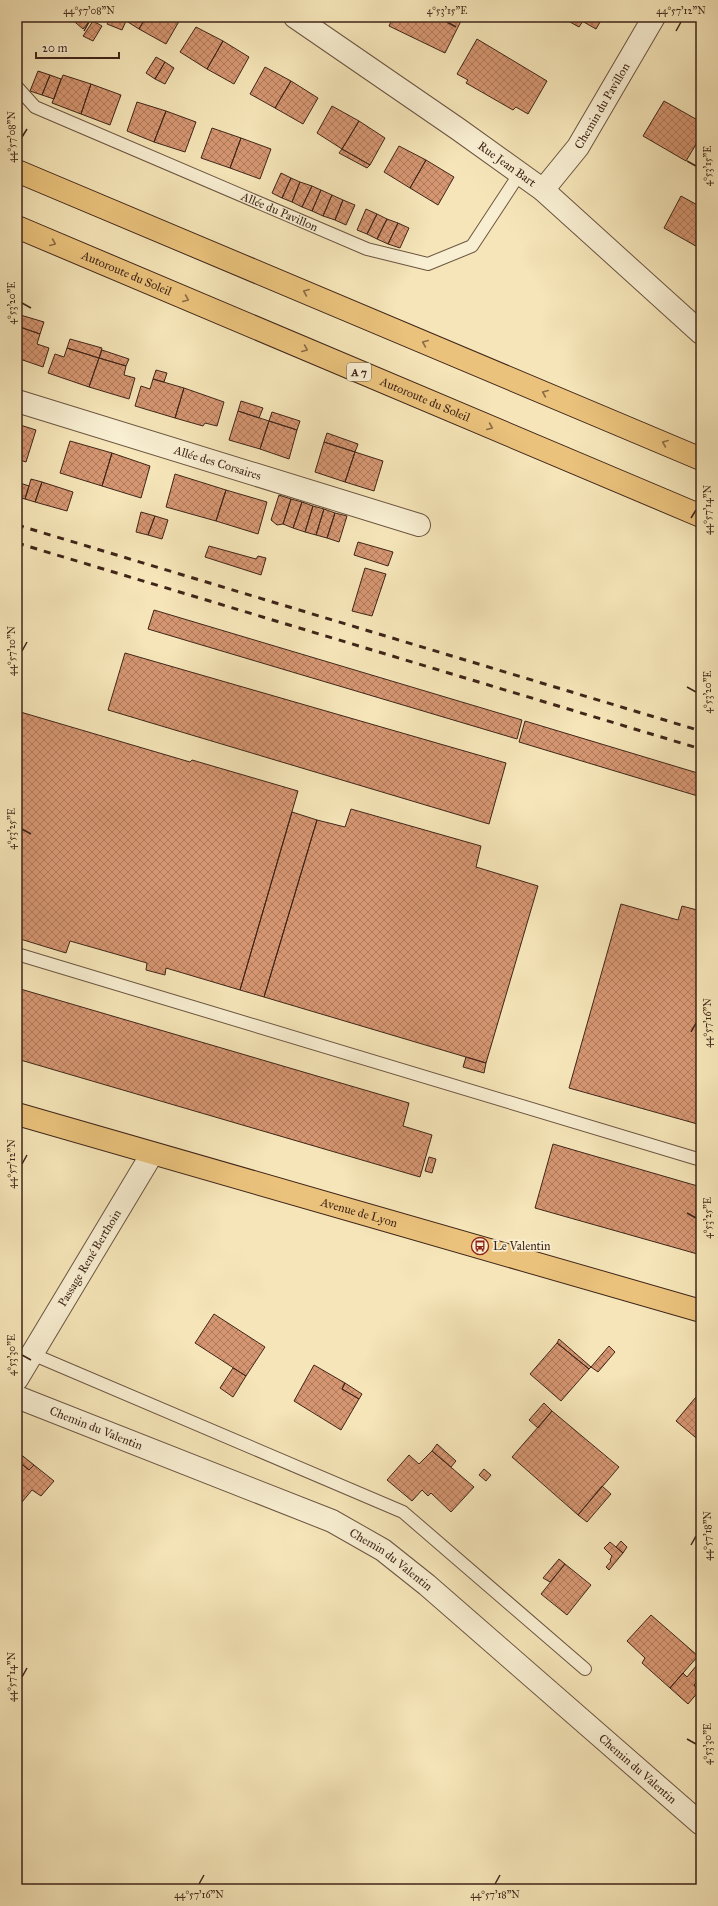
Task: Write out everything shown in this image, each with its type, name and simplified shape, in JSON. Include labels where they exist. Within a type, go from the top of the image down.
[{"type":"main road","points":[[17,171],[701,459]]},
{"type":"main road","name":"Autoroute du Soleil","points":[[17,228],[701,516]]},
{"type":"main road","name":"Avenue de Lyon","points":[[17,1114],[152,1154],[480,1246],[701,1311]]},
{"type":"street","name":"Rue Jean Bart","points":[[295,17],[543,190],[701,333]]},
{"type":"street","name":"Chemin du Pavillon","points":[[543,190],[578,147],[654,17]]},
{"type":"street","name":"Allée des Corsaires","points":[[17,401],[419,525]]},
{"type":"street","name":"Passage René Berthoin","points":[[25,1365],[152,1154]]},
{"type":"street","name":"Chemin du Valentin","points":[[17,1398],[332,1521],[383,1550],[427,1585],[701,1824]]},
{"type":"lane","name":"Allée du Pavillon","points":[[17,87],[35,107],[367,249],[428,264],[472,246],[520,173]]},
{"type":"lane","points":[[17,954],[701,1160]]},
{"type":"lane","points":[[25,1365],[403,1512],[585,1669]]},
{"type":"building","points":[[69,17],[93,17],[83,29]]},
{"type":"building","points":[[111,17],[120,17],[126,21],[122,30],[107,24]]},
{"type":"building","points":[[120,17],[146,17],[139,29]]},
{"type":"building","points":[[146,17],[181,18],[166,44],[139,29]]},
{"type":"building","points":[[393,17],[463,17],[445,53],[389,26]]},
{"type":"building","points":[[561,17],[575,17],[583,21],[579,27]]},
{"type":"building","points":[[575,17],[603,17],[596,29]]},
{"type":"building","points":[[93,21],[102,26],[93,41],[83,36]]},
{"type":"building","points":[[196,27],[223,41],[207,69],[180,52]]},
{"type":"building","points":[[477,39],[547,81],[528,114],[516,107],[513,110],[466,83],[468,80],[457,74]]},
{"type":"building","points":[[223,41],[249,57],[234,84],[207,69]]},
{"type":"building","points":[[156,57],[165,62],[155,79],[146,73]]},
{"type":"building","points":[[165,62],[174,68],[165,84],[155,79]]},
{"type":"building","points":[[265,67],[291,81],[275,108],[250,94]]},
{"type":"building","points":[[38,71],[50,75],[42,95],[30,91]]},
{"type":"building","points":[[50,75],[61,79],[54,99],[42,95]]},
{"type":"building","points":[[63,75],[91,84],[81,114],[52,103]]},
{"type":"building","points":[[291,81],[318,98],[303,124],[275,108]]},
{"type":"building","points":[[91,84],[121,95],[110,125],[81,114]]},
{"type":"building","points":[[664,101],[701,122],[701,136],[686,161],[643,136]]},
{"type":"building","points":[[137,102],[166,111],[154,142],[127,131]]},
{"type":"building","points":[[332,106],[359,121],[342,149],[317,133]]},
{"type":"building","points":[[166,111],[196,122],[185,152],[154,142]]},
{"type":"building","points":[[359,121],[385,138],[370,165],[342,149]]},
{"type":"building","points":[[212,128],[241,138],[230,168],[201,158]]},
{"type":"building","points":[[241,138],[271,149],[260,179],[230,168]]},
{"type":"building","points":[[399,146],[426,160],[410,188],[384,172]]},
{"type":"building","points":[[342,149],[370,165],[367,168],[339,153]]},
{"type":"building","points":[[426,160],[454,177],[438,205],[410,188]]},
{"type":"building","points":[[281,173],[291,178],[282,198],[272,193]]},
{"type":"building","points":[[291,178],[300,182],[292,202],[282,198]]},
{"type":"building","points":[[300,182],[312,186],[302,207],[292,202]]},
{"type":"building","points":[[312,186],[321,190],[312,211],[302,207]]},
{"type":"building","points":[[321,190],[332,195],[323,216],[312,211]]},
{"type":"building","points":[[332,195],[343,200],[335,220],[323,216]]},
{"type":"building","points":[[681,196],[701,207],[701,249],[664,228]]},
{"type":"building","points":[[343,200],[355,205],[346,225],[335,220]]},
{"type":"building","points":[[366,209],[377,214],[367,234],[357,230]]},
{"type":"building","points":[[377,214],[387,219],[377,239],[367,234]]},
{"type":"building","points":[[387,219],[398,223],[388,244],[377,239]]},
{"type":"building","points":[[398,223],[409,228],[400,248],[388,244]]},
{"type":"building","points":[[17,314],[44,322],[40,334],[17,326]]},
{"type":"building","points":[[17,326],[40,334],[37,344],[49,348],[43,367],[17,358]]},
{"type":"building","points":[[70,339],[102,348],[99,358],[67,348]]},
{"type":"building","points":[[67,348],[99,358],[89,387],[48,373],[55,354],[64,357]]},
{"type":"building","points":[[102,350],[129,359],[126,366],[99,358]]},
{"type":"building","points":[[99,358],[126,366],[124,375],[135,378],[129,399],[89,387]]},
{"type":"building","points":[[156,370],[167,373],[164,382],[153,379]]},
{"type":"building","points":[[153,379],[184,388],[175,418],[135,406],[141,386],[150,389]]},
{"type":"building","points":[[184,388],[224,402],[217,426],[205,423],[203,426],[175,418]]},
{"type":"building","points":[[241,401],[263,408],[259,418],[238,411]]},
{"type":"building","points":[[238,411],[269,421],[260,449],[229,440]]},
{"type":"building","points":[[272,412],[300,421],[297,430],[269,421]]},
{"type":"building","points":[[269,421],[297,430],[289,459],[260,449]]},
{"type":"building","points":[[17,424],[36,430],[26,462],[17,459]]},
{"type":"building","points":[[327,433],[358,444],[355,452],[324,442]]},
{"type":"building","points":[[70,441],[112,453],[102,486],[60,473]]},
{"type":"building","points":[[324,442],[355,452],[345,482],[315,472]]},
{"type":"building","points":[[355,452],[383,461],[374,491],[345,482]]},
{"type":"building","points":[[112,453],[150,466],[141,498],[102,486]]},
{"type":"building","points":[[175,474],[226,490],[216,521],[166,507]]},
{"type":"building","points":[[31,479],[42,482],[35,502],[25,499]]},
{"type":"building","points":[[17,482],[29,486],[25,499],[17,497]]},
{"type":"building","points":[[42,482],[73,492],[67,511],[35,502]]},
{"type":"building","points":[[226,490],[267,502],[258,534],[216,521]]},
{"type":"building","points":[[279,495],[291,499],[283,524],[277,525],[271,520]]},
{"type":"building","points":[[291,499],[302,502],[293,528],[283,524]]},
{"type":"building","points":[[302,502],[313,506],[305,532],[293,528]]},
{"type":"building","points":[[313,506],[324,509],[316,535],[305,532]]},
{"type":"building","points":[[324,509],[335,513],[327,538],[316,535]]},
{"type":"building","points":[[141,512],[155,516],[148,535],[136,532]]},
{"type":"building","points":[[335,513],[347,516],[339,542],[327,538]]},
{"type":"building","points":[[155,516],[168,520],[162,539],[148,535]]},
{"type":"building","points":[[358,542],[393,552],[388,566],[354,555]]},
{"type":"building","points":[[209,546],[256,559],[258,556],[266,558],[261,575],[205,557]]},
{"type":"building","points":[[365,568],[386,574],[372,616],[352,611]]},
{"type":"building","points":[[154,610],[522,720],[517,739],[148,629]]},
{"type":"building","points":[[125,653],[506,763],[489,824],[108,710]]},
{"type":"building","points":[[17,711],[190,762],[192,760],[298,791],[240,990],[166,968],[165,975],[146,970],[147,963],[70,941],[66,953],[17,938]]},
{"type":"building","points":[[525,721],[701,774],[701,797],[519,742]]},
{"type":"building","points":[[351,809],[481,846],[476,867],[538,886],[486,1063],[264,997],[317,820],[345,827]]},
{"type":"building","points":[[292,812],[317,820],[264,997],[240,990]]},
{"type":"building","points":[[621,904],[678,920],[682,906],[701,911],[701,1125],[569,1088]]},
{"type":"building","points":[[17,988],[409,1103],[403,1126],[432,1135],[420,1177],[17,1059]]},
{"type":"building","points":[[466,1057],[486,1063],[484,1073],[463,1067]]},
{"type":"building","points":[[553,1144],[701,1187],[701,1255],[535,1208]]},
{"type":"building","points":[[429,1157],[436,1159],[432,1173],[425,1171]]},
{"type":"building","points":[[214,1314],[265,1347],[246,1376],[195,1343]]},
{"type":"building","points":[[559,1339],[591,1367],[589,1369],[557,1343]]},
{"type":"building","points":[[557,1343],[589,1369],[561,1401],[530,1374]]},
{"type":"building","points":[[609,1346],[615,1352],[598,1372],[591,1367]]},
{"type":"building","points":[[314,1365],[345,1383],[342,1389],[359,1399],[341,1430],[294,1401]]},
{"type":"building","points":[[233,1368],[246,1376],[233,1397],[220,1388]]},
{"type":"building","points":[[345,1383],[362,1394],[359,1399],[342,1389]]},
{"type":"building","points":[[701,1391],[701,1442],[676,1421]]},
{"type":"building","points":[[544,1403],[552,1411],[538,1428],[529,1420]]},
{"type":"building","points":[[552,1411],[619,1467],[578,1515],[512,1457]]},
{"type":"building","points":[[437,1444],[456,1461],[451,1467],[432,1451]]},
{"type":"building","points":[[432,1451],[474,1487],[451,1512],[431,1493],[428,1496],[422,1490],[412,1501],[387,1480],[409,1455],[419,1464]]},
{"type":"building","points":[[19,1453],[34,1465],[29,1470],[17,1460]]},
{"type":"building","points":[[17,1460],[29,1470],[34,1465],[54,1481],[41,1496],[32,1490],[17,1508]]},
{"type":"building","points":[[484,1469],[491,1475],[486,1481],[479,1475]]},
{"type":"building","points":[[602,1486],[611,1494],[587,1522],[578,1515]]},
{"type":"building","points":[[621,1541],[627,1547],[623,1553],[616,1547]]},
{"type":"building","points":[[610,1542],[623,1553],[609,1570],[606,1567],[611,1561],[612,1556],[604,1548]]},
{"type":"building","points":[[559,1559],[565,1564],[550,1582],[543,1578]]},
{"type":"building","points":[[565,1564],[591,1585],[567,1615],[541,1594]]},
{"type":"building","points":[[651,1615],[698,1656],[670,1688],[642,1663],[645,1658],[627,1641]]},
{"type":"building","points":[[697,1665],[701,1669],[701,1677],[694,1685],[699,1691],[688,1704],[670,1688],[683,1673],[687,1677]]},
{"type":"railway","points":[[17,525],[701,731]]},
{"type":"railway","points":[[17,543],[701,749]]},
{"type":"place","name":"Le Valentin","points":[[480,1246]]}]
